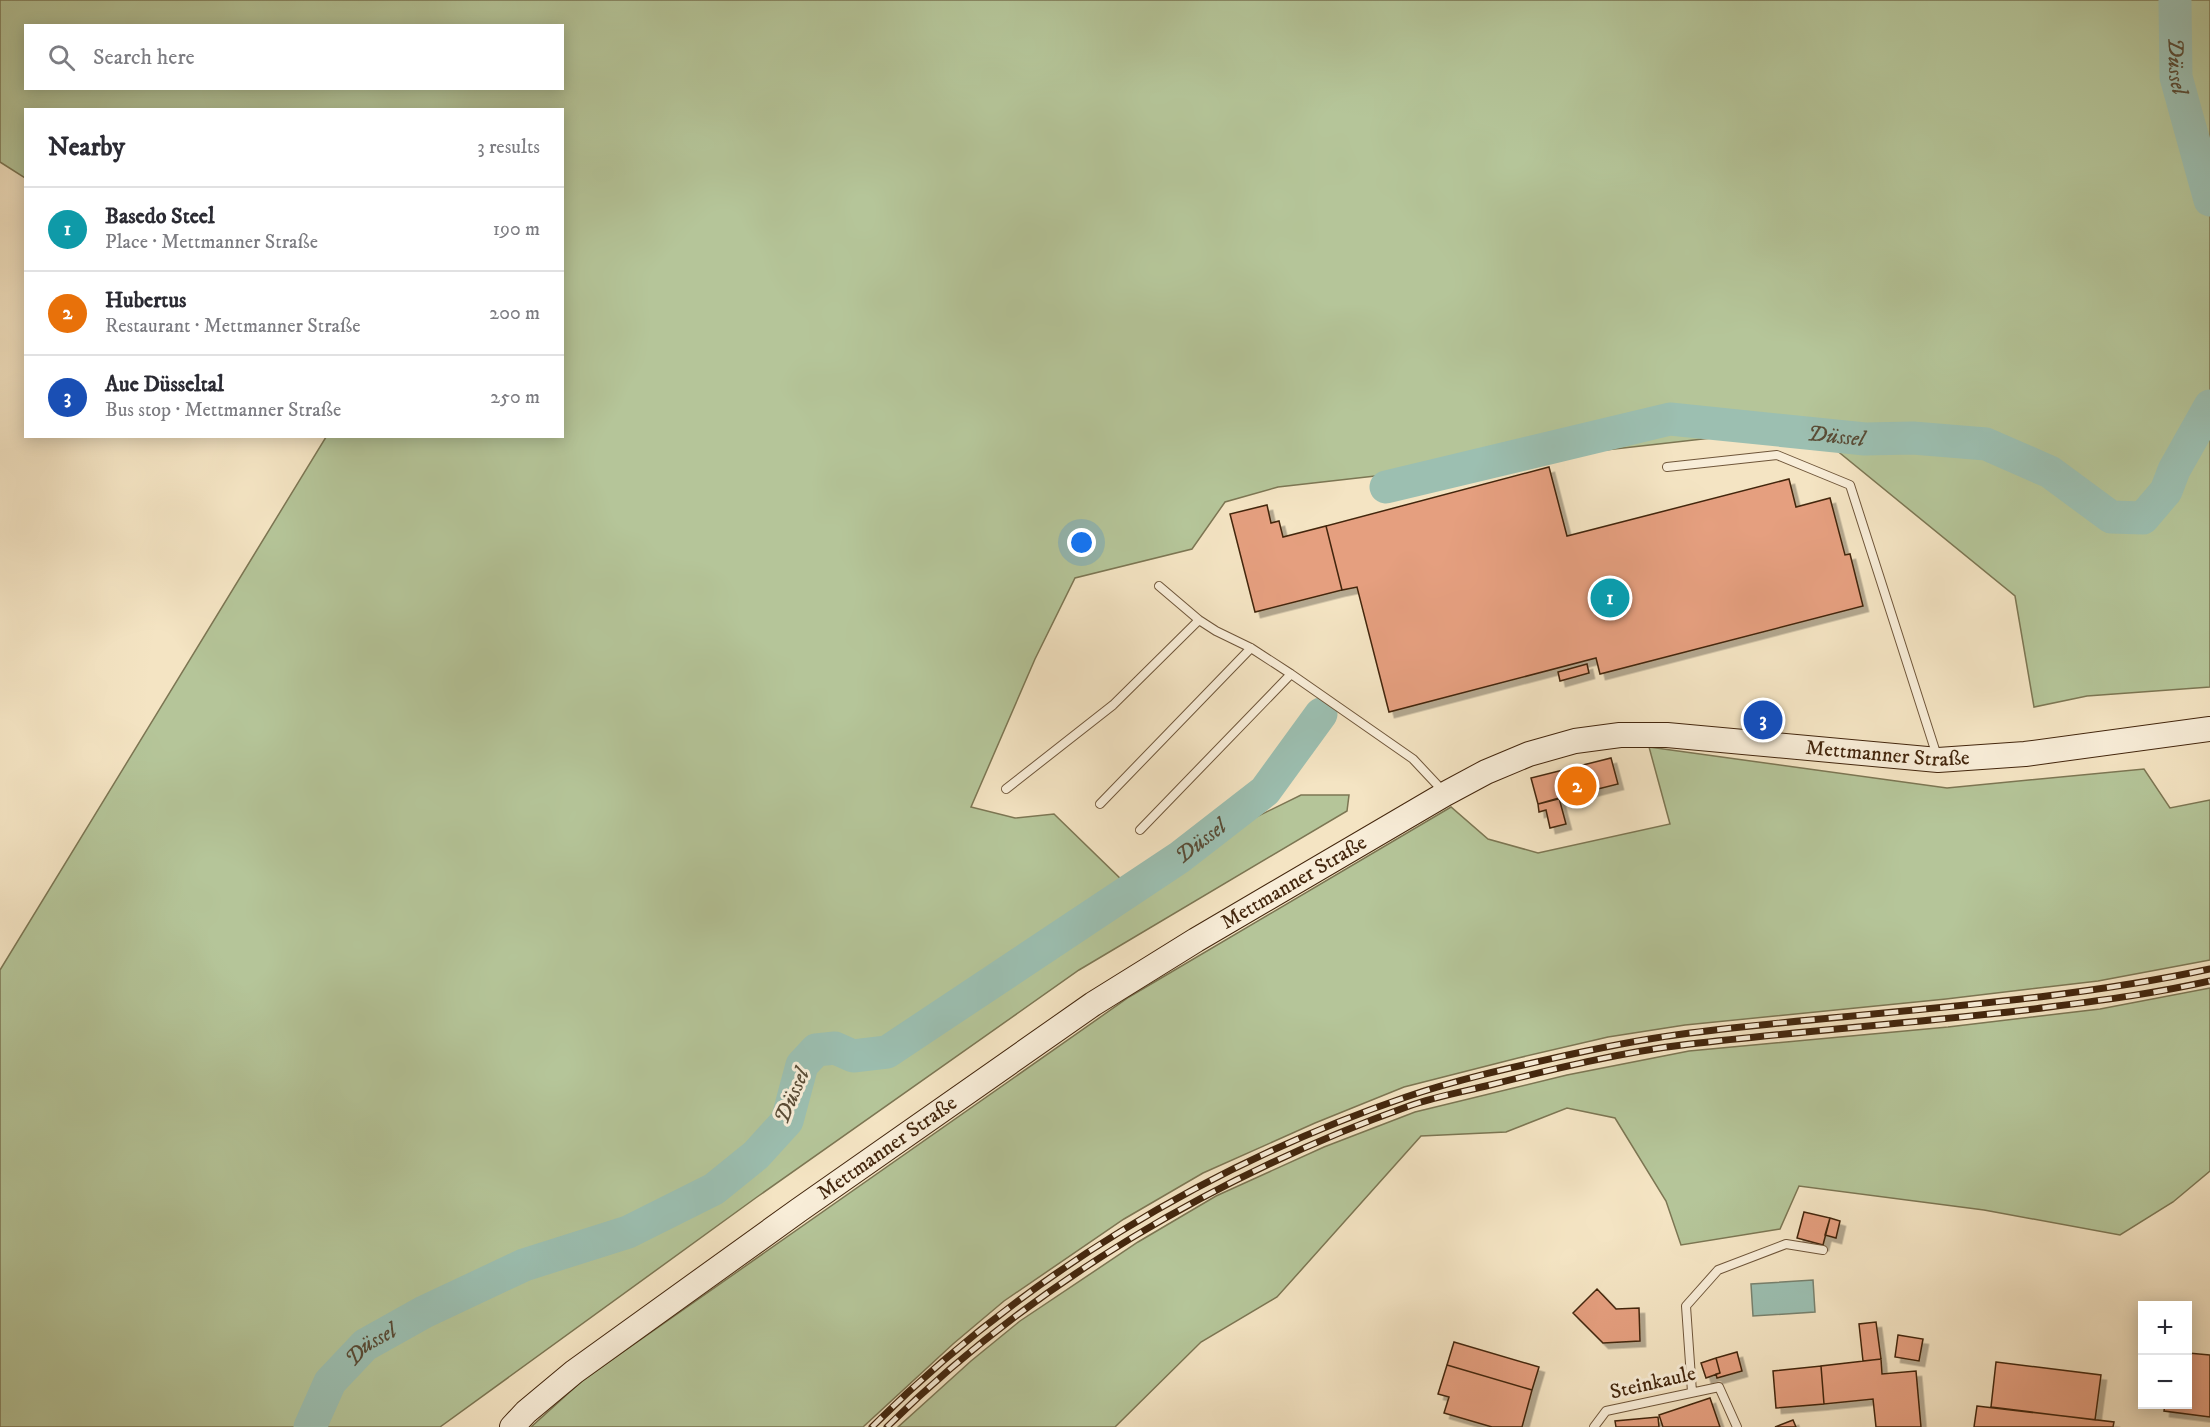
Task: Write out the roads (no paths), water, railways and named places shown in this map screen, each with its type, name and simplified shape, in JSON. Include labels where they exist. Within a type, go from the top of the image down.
[{"type":"main road","name":"Mettmanner Straße","points":[[512,1427],[526,1412],[574,1372],[799,1210],[1094,1004],[1196,940],[1445,794],[1486,772],[1529,754],[1575,741],[1620,735],[1667,735],[1938,760],[2025,754],[2210,729]]},
{"type":"lane","points":[[1667,467],[1777,455],[1850,485],[1938,760]]},
{"type":"lane","points":[[1159,586],[1199,620],[1251,648],[1413,759],[1445,794]]},
{"type":"lane","points":[[1006,789],[1113,705],[1199,620]]},
{"type":"lane","points":[[1100,804],[1251,648]]},
{"type":"lane","points":[[1140,830],[1291,674]]},
{"type":"lane","points":[[1692,1392],[1686,1306],[1718,1270],[1786,1244],[1823,1250]]},
{"type":"lane","name":"Steinkaule","points":[[1594,1427],[1606,1411],[1719,1387],[1737,1427]]},
{"type":"waterway","name":"Düssel","points":[[2175,0],[2176,77],[2210,200]]},
{"type":"waterway","name":"Düssel","points":[[1386,487],[1670,419],[1865,439],[1913,438],[1986,444],[2050,472],[2111,517],[2143,518],[2166,491],[2174,470],[2210,406]]},
{"type":"waterway","name":"Düssel","points":[[310,1427],[330,1382],[365,1345],[424,1312],[524,1265],[628,1232],[714,1189],[756,1155],[787,1121],[802,1065],[816,1050],[835,1048],[853,1056],[887,1052],[1180,857],[1265,791],[1321,714]]},
{"type":"railway","points":[[872,1427],[990,1322],[1054,1275],[1120,1232],[1189,1192],[1260,1156],[1406,1097],[1507,1069],[1659,1037],[2081,992],[2210,969]]},
{"type":"railway","points":[[887,1427],[943,1375],[1003,1326],[1066,1280],[1131,1238],[1267,1165],[1337,1134],[1418,1103],[1562,1067],[1664,1047],[2026,1010],[2141,994],[2210,981]]},
{"type":"place","name":"Basedo Steel","points":[[1610,598]]},
{"type":"place","name":"Aue Düsseltal","points":[[1763,720]]},
{"type":"place","name":"Hubertus","points":[[1577,786]]}]
